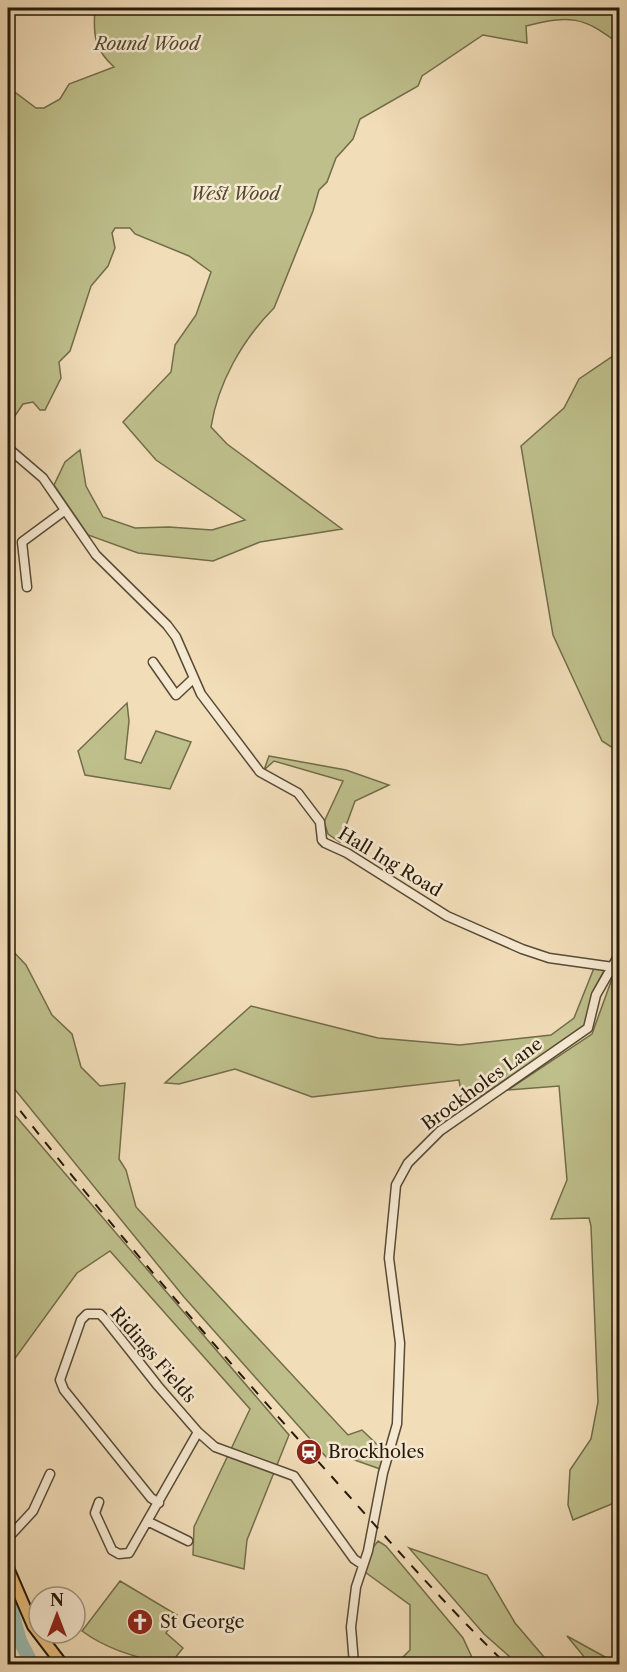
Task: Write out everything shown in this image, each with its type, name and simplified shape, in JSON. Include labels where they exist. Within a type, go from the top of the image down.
[{"type":"main road","points":[[8,1568],[33,1626],[62,1665]]},
{"type":"street","name":"Hall Ing Road","points":[[8,448],[43,478],[96,555],[172,631],[201,694],[260,772],[298,794],[320,822],[322,840],[325,843],[346,853],[447,916],[522,949],[549,958],[616,966]]},
{"type":"street","points":[[27,587],[22,542],[27,536],[64,511]]},
{"type":"street","points":[[153,662],[176,696],[193,679]]},
{"type":"street","name":"Brockholes Lane","points":[[354,1665],[351,1627],[357,1587],[397,1424],[400,1343],[389,1258],[396,1185],[408,1163],[440,1131],[588,1028],[596,995],[616,966],[620,953]]},
{"type":"street","name":"Ridings Fields","points":[[159,1503],[151,1498],[113,1452],[64,1390],[60,1380],[81,1320],[87,1314],[100,1314],[105,1318],[198,1432],[215,1447],[294,1476],[354,1559],[363,1565]]},
{"type":"street","points":[[99,1502],[95,1513],[112,1550],[119,1554],[129,1553],[149,1522],[198,1432]]},
{"type":"street","points":[[8,1538],[33,1511],[50,1474]]},
{"type":"street","points":[[149,1522],[188,1541]]},
{"type":"green space","points":[[95,8],[619,8],[619,44],[585,23],[565,19],[526,26],[527,43],[483,35],[422,76],[418,86],[360,119],[353,139],[336,158],[327,182],[319,190],[313,211],[274,308],[262,320],[242,348],[226,378],[219,394],[211,427],[227,444],[342,529],[260,542],[213,561],[138,553],[88,535],[54,485],[65,462],[80,450],[86,486],[103,517],[135,528],[169,527],[212,530],[245,520],[156,460],[123,422],[171,372],[175,345],[196,315],[211,272],[189,256],[135,234],[130,228],[115,228],[112,233],[115,248],[108,266],[91,286],[70,351],[59,362],[61,378],[45,410],[40,410],[33,402],[23,404],[8,426],[8,87],[36,108],[44,108],[60,99],[69,84],[114,67],[102,54],[96,40]]},
{"type":"green space","points":[[619,352],[620,459],[614,479],[620,552],[619,752],[602,741],[553,635],[521,446],[564,408],[579,379]]},
{"type":"green space","points":[[127,703],[129,721],[125,759],[141,763],[156,731],[191,742],[170,789],[85,775],[78,751]]},
{"type":"green space","points":[[269,756],[346,770],[389,785],[355,801],[340,842],[328,834],[324,822],[343,781],[274,761],[264,770]]},
{"type":"green space","points":[[8,946],[26,965],[52,1015],[72,1034],[81,1067],[100,1086],[125,1083],[119,1159],[126,1170],[136,1207],[348,1435],[362,1430],[385,1452],[380,1469],[335,1453],[327,1458],[184,1297],[8,1081]]},
{"type":"green space","points":[[594,968],[605,969],[594,989],[586,1025],[464,1108],[459,1080],[312,1097],[235,1069],[179,1084],[165,1083],[251,1006],[378,1038],[460,1045],[551,1035],[574,1018]]},
{"type":"green space","points":[[613,976],[620,978],[620,1233],[614,1236],[616,1284],[620,1287],[619,1501],[573,1520],[568,1505],[570,1470],[591,1439],[598,1402],[591,1226],[589,1218],[551,1219],[567,1180],[559,1086],[508,1090],[592,1034]]},
{"type":"green space","points":[[8,1107],[289,1435],[247,1540],[244,1569],[193,1555],[194,1527],[250,1409],[110,1251],[77,1273],[8,1368]]},
{"type":"green space","points":[[378,1541],[386,1546],[463,1638],[475,1664],[396,1664],[410,1650],[410,1605],[365,1572],[372,1549]]},
{"type":"green space","points":[[409,1548],[487,1575],[515,1623],[550,1664],[518,1664],[484,1634]]},
{"type":"green space","points":[[120,1581],[177,1615],[166,1633],[183,1648],[170,1664],[147,1659],[124,1652],[91,1637],[87,1634],[87,1624]]},
{"type":"green space","points":[[567,1636],[616,1663],[618,1664],[590,1664]]},
{"type":"waterway","points":[[365,8],[372,8]]},
{"type":"waterway","points":[[533,8],[538,9]]},
{"type":"waterway","points":[[8,1598],[20,1641],[32,1664]]},
{"type":"railway","points":[[8,1095],[120,1234],[236,1369],[409,1563],[506,1664]]},
{"type":"place","name":"Brockholes","points":[[309,1452]]},
{"type":"place","name":"St George","points":[[140,1622]]},
{"type":"park label","name":"Round Wood","points":[[147,44]]},
{"type":"park label","name":"West Wood","points":[[235,194]]}]
